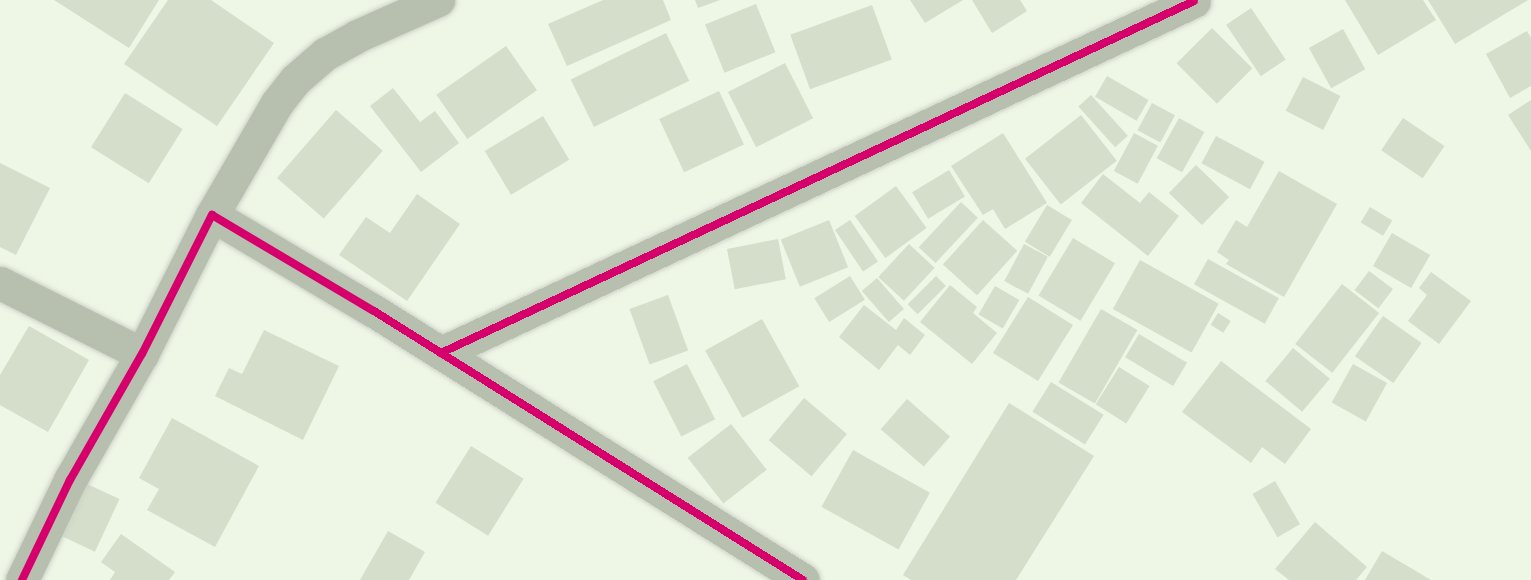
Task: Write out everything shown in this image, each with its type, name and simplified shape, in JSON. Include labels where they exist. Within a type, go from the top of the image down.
[{"type":"street","points":[[21,580],[70,480],[142,354],[212,215],[277,103],[296,80],[325,54],[357,36],[438,0]]},
{"type":"street","points":[[441,353],[1194,1]]},
{"type":"street","points":[[212,215],[441,353],[803,580]]},
{"type":"street","points":[[0,283],[142,354]]},
{"type":"building","points":[[54,0],[159,0],[129,48]]},
{"type":"building","points":[[168,0],[211,0],[274,43],[217,126],[124,64]]},
{"type":"building","points":[[603,0],[663,0],[671,20],[567,66],[548,24]]},
{"type":"building","points":[[695,0],[720,0],[698,8]]},
{"type":"building","points":[[910,0],[963,0],[925,23]]},
{"type":"building","points":[[972,0],[1020,0],[1027,11],[992,33]]},
{"type":"building","points":[[1345,0],[1423,0],[1436,20],[1378,55]]},
{"type":"building","points":[[1428,0],[1528,0],[1455,44]]},
{"type":"building","points":[[756,4],[775,52],[724,73],[705,25]]},
{"type":"building","points":[[872,5],[892,60],[810,89],[790,35]]},
{"type":"building","points":[[1251,8],[1286,59],[1261,76],[1226,25]]},
{"type":"building","points":[[1212,28],[1252,68],[1217,104],[1177,63]]},
{"type":"building","points":[[1343,29],[1365,69],[1331,88],[1309,48]]},
{"type":"building","points":[[1527,31],[1531,38],[1531,86],[1510,98],[1486,54]]},
{"type":"building","points":[[666,33],[689,81],[594,127],[571,79]]},
{"type":"building","points":[[506,46],[537,90],[467,139],[436,95]]},
{"type":"building","points":[[785,63],[813,118],[756,147],[728,92]]},
{"type":"building","points":[[1107,76],[1149,100],[1137,121],[1095,97]]},
{"type":"building","points":[[1303,77],[1340,96],[1323,130],[1286,111]]},
{"type":"building","points":[[393,88],[420,122],[435,111],[459,143],[421,172],[370,106]]},
{"type":"building","points":[[719,91],[744,144],[684,172],[659,119]]},
{"type":"building","points":[[125,93],[183,129],[149,183],[91,147]]},
{"type":"building","points":[[1091,95],[1128,136],[1115,147],[1078,106]]},
{"type":"building","points":[[1531,100],[1531,151],[1508,115]]},
{"type":"building","points":[[1152,103],[1175,115],[1160,143],[1137,130]]},
{"type":"building","points":[[336,110],[383,151],[324,219],[277,178]]},
{"type":"building","points":[[1081,115],[1117,161],[1061,204],[1025,159]]},
{"type":"building","points":[[543,116],[569,160],[511,195],[485,151]]},
{"type":"building","points":[[1179,118],[1204,132],[1182,172],[1157,158]]},
{"type":"building","points":[[1403,118],[1444,146],[1423,178],[1381,150]]},
{"type":"building","points":[[1003,133],[1047,203],[1005,229],[993,209],[983,215],[951,166]]},
{"type":"building","points":[[1134,133],[1158,146],[1138,184],[1114,171]]},
{"type":"building","points":[[1216,136],[1265,162],[1250,189],[1201,163]]},
{"type":"building","points":[[0,163],[50,188],[16,255],[0,247]]},
{"type":"building","points":[[1196,165],[1229,197],[1202,225],[1169,193]]},
{"type":"building","points":[[949,170],[965,197],[928,219],[912,192]]},
{"type":"building","points":[[1279,171],[1337,204],[1284,297],[1226,264],[1229,260],[1217,252],[1236,220],[1247,227]]},
{"type":"building","points":[[1103,174],[1140,203],[1149,192],[1179,216],[1148,256],[1081,203]]},
{"type":"building","points":[[896,186],[927,228],[885,258],[855,216]]},
{"type":"building","points":[[417,194],[460,224],[407,301],[339,255],[366,217],[390,233]]},
{"type":"building","points":[[961,202],[978,218],[936,263],[919,247]]},
{"type":"building","points":[[1047,205],[1072,220],[1050,257],[1025,242]]},
{"type":"building","points":[[1370,207],[1392,220],[1383,236],[1361,222]]},
{"type":"building","points":[[829,220],[848,267],[800,287],[781,239]]},
{"type":"building","points":[[850,220],[878,261],[863,272],[835,230]]},
{"type":"building","points":[[983,220],[1017,251],[977,295],[943,265]]},
{"type":"building","points":[[1392,233],[1430,255],[1411,288],[1373,266]]},
{"type":"building","points":[[1073,238],[1115,263],[1080,321],[1038,295]]},
{"type":"building","points":[[778,239],[786,279],[735,289],[727,249]]},
{"type":"building","points":[[909,244],[935,268],[904,301],[878,277]]},
{"type":"building","points":[[1024,244],[1048,257],[1028,294],[1004,281]]},
{"type":"building","points":[[1208,259],[1279,298],[1265,324],[1194,284]]},
{"type":"building","points":[[1140,260],[1219,304],[1192,353],[1113,309]]},
{"type":"building","points":[[1369,271],[1393,289],[1379,308],[1355,290]]},
{"type":"building","points":[[1431,272],[1471,301],[1439,344],[1408,321],[1427,295],[1419,288]]},
{"type":"building","points":[[850,276],[865,300],[829,322],[814,298]]},
{"type":"building","points":[[936,276],[946,286],[918,314],[908,304]]},
{"type":"building","points":[[877,278],[904,309],[889,322],[862,291]]},
{"type":"building","points":[[1342,284],[1379,313],[1332,373],[1295,344]]},
{"type":"building","points":[[950,285],[977,307],[973,313],[997,333],[972,364],[920,322]]},
{"type":"building","points":[[995,286],[1019,300],[1003,329],[978,315]]},
{"type":"building","points":[[668,295],[688,350],[650,364],[629,309]]},
{"type":"building","points":[[1028,297],[1073,325],[1038,381],[993,353]]},
{"type":"building","points":[[864,305],[896,330],[904,318],[925,335],[910,355],[898,345],[879,370],[839,337]]},
{"type":"building","points":[[1101,309],[1137,330],[1095,404],[1058,383]]},
{"type":"building","points":[[1218,313],[1231,321],[1223,333],[1211,325]]},
{"type":"building","points":[[1383,316],[1422,343],[1393,383],[1355,356]]},
{"type":"building","points":[[762,319],[799,386],[742,418],[705,351]]},
{"type":"building","points":[[29,326],[89,360],[48,432],[0,405],[0,375]]},
{"type":"building","points":[[264,330],[339,366],[303,440],[215,396],[229,368],[242,374]]},
{"type":"building","points":[[1139,334],[1187,363],[1173,386],[1125,357]]},
{"type":"building","points":[[1293,348],[1330,379],[1302,412],[1265,381]]},
{"type":"building","points":[[1221,361],[1311,429],[1285,464],[1262,447],[1251,463],[1182,412]]},
{"type":"building","points":[[687,364],[715,419],[681,436],[653,381]]},
{"type":"building","points":[[1353,364],[1387,383],[1366,421],[1332,402]]},
{"type":"building","points":[[1119,367],[1150,386],[1126,423],[1096,404]]},
{"type":"building","points":[[1051,382],[1104,415],[1085,445],[1032,412]]},
{"type":"building","points":[[804,398],[847,434],[812,476],[769,440]]},
{"type":"building","points":[[907,399],[950,436],[924,467],[881,429]]},
{"type":"building","points":[[1009,403],[1094,456],[1016,580],[911,580],[903,575]]},
{"type":"building","points":[[172,418],[259,466],[215,547],[147,510],[159,489],[139,478]]},
{"type":"building","points":[[731,424],[767,470],[723,504],[688,458]]},
{"type":"building","points":[[471,446],[524,479],[488,536],[435,503]]},
{"type":"building","points":[[853,450],[930,493],[898,550],[821,507]]},
{"type":"building","points":[[1275,481],[1300,524],[1277,537],[1252,494]]},
{"type":"building","points":[[85,483],[119,499],[95,552],[60,536]]},
{"type":"building","points":[[1315,522],[1367,567],[1356,580],[1289,580],[1275,569]]},
{"type":"building","points":[[388,531],[425,552],[409,580],[360,580]]},
{"type":"building","points":[[121,534],[175,572],[169,580],[110,580],[115,572],[101,562]]},
{"type":"building","points":[[1382,551],[1431,580],[1365,580]]},
{"type":"cycle path","points":[[441,353],[1194,1]]},
{"type":"cycle path","points":[[22,580],[70,480],[142,354],[212,215],[374,311],[803,580]]}]
